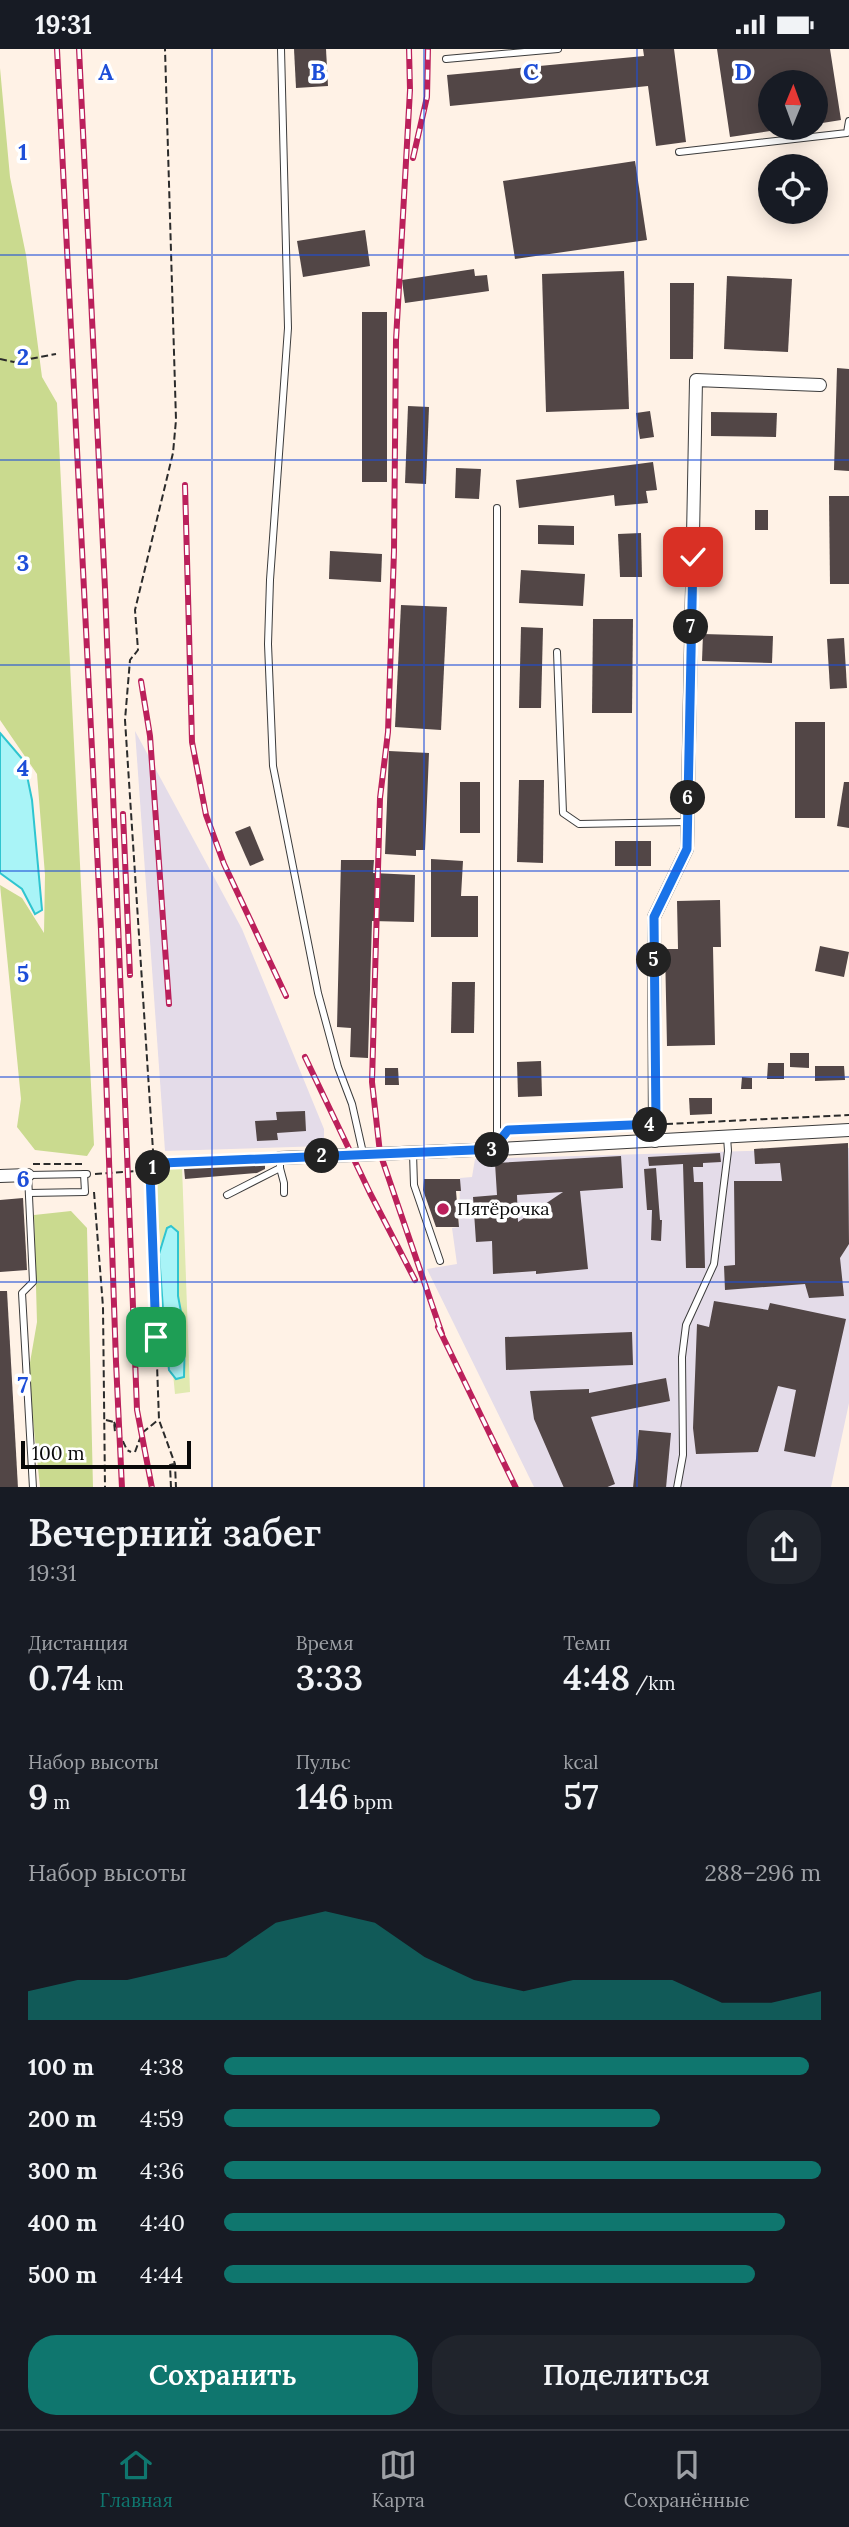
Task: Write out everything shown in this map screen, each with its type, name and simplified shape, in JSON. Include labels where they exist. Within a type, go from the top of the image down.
[{"type":"street","points":[[655,1141],[654,917],[687,849],[696,380],[820,385]]},
{"type":"street","points":[[280,1163],[363,1153],[413,1153],[849,1130]]},
{"type":"street","points":[[0,1176],[28,1170]]},
{"type":"lane","points":[[281,49],[288,328],[270,580],[268,644],[273,766],[318,993],[338,1067],[352,1104],[363,1153]]},
{"type":"lane","points":[[446,59],[558,49]]},
{"type":"lane","points":[[680,152],[847,133],[849,121]]},
{"type":"lane","points":[[497,508],[497,1147]]},
{"type":"lane","points":[[557,652],[563,813],[579,824],[688,822]]},
{"type":"lane","points":[[677,1487],[683,1455],[684,1336],[686,1325],[715,1264],[728,1151],[727,1136]]},
{"type":"lane","points":[[413,1153],[414,1185],[440,1261]]},
{"type":"lane","points":[[227,1195],[280,1163],[285,1183],[284,1193]]},
{"type":"lane","points":[[29,1193],[85,1192],[85,1174],[28,1170],[29,1193],[33,1282],[22,1293],[33,1487]]},
{"type":"path","points":[[154,1166],[125,720],[130,660],[138,650],[135,610],[173,453],[176,420],[164,49]]},
{"type":"path","points":[[0,359],[15,362],[56,354]]},
{"type":"path","points":[[497,1147],[508,1130],[849,1115]]},
{"type":"path","points":[[28,1170],[83,1163],[94,1194],[103,1307],[104,1487]]},
{"type":"path","points":[[85,1174],[150,1170],[162,1163],[280,1163]]},
{"type":"path","points":[[150,1170],[159,1420],[175,1464],[176,1487]]},
{"type":"path","points":[[105,1420],[114,1422]]},
{"type":"path","points":[[114,1422],[127,1450],[133,1452],[142,1433],[159,1420]]},
{"type":"path","points":[[114,1422],[115,1432]]},
{"type":"path","points":[[171,1487],[170,1465],[175,1464]]},
{"type":"shaded area","points":[[135,731],[242,929],[324,1129],[324,1146],[165,1151]]},
{"type":"shaded area","points":[[849,1148],[849,1403],[831,1487],[534,1487],[427,1269],[457,1264],[452,1228],[459,1227],[460,1178],[472,1177],[475,1159]]},
{"type":"green space","points":[[0,68],[10,177],[26,255],[42,377],[57,403],[94,1145],[87,1156],[35,1150],[17,1127],[21,1099],[0,885],[22,898],[44,933],[45,875],[37,774],[0,720]]},
{"type":"green space","points":[[160,1166],[182,1166],[190,1392],[175,1394],[156,1197]]},
{"type":"green space","points":[[71,1211],[87,1228],[93,1487],[40,1487],[28,1374],[37,1322],[34,1215]]},
{"type":"water","points":[[0,733],[24,761],[32,800],[42,910],[35,914],[22,889],[0,873]]},
{"type":"water","points":[[171,1226],[178,1232],[178,1296],[185,1333],[184,1377],[176,1379],[169,1370],[167,1352],[171,1336],[165,1323],[159,1254],[167,1228]]},
{"type":"building","points":[[294,49],[326,49],[328,86],[296,88]]},
{"type":"building","points":[[643,49],[674,49],[686,142],[656,146],[648,86],[450,106],[447,75],[644,56]]},
{"type":"building","points":[[717,49],[830,49],[841,120],[828,122],[828,70],[758,70],[758,133],[730,137]]},
{"type":"building","points":[[635,161],[647,240],[515,259],[503,181]]},
{"type":"building","points":[[365,230],[370,266],[303,277],[297,241]]},
{"type":"building","points":[[474,269],[475,276],[487,275],[489,291],[405,303],[402,280]]},
{"type":"building","points":[[624,271],[629,409],[546,412],[542,274]]},
{"type":"building","points":[[727,276],[792,279],[788,352],[724,349]]},
{"type":"building","points":[[670,283],[694,283],[693,359],[670,359]]},
{"type":"building","points":[[362,312],[387,312],[387,482],[362,482]]},
{"type":"building","points":[[837,368],[849,369],[849,471],[834,470]]},
{"type":"building","points":[[408,406],[429,407],[426,484],[405,483]]},
{"type":"building","points":[[650,411],[654,437],[640,439],[636,413]]},
{"type":"building","points":[[711,412],[777,413],[776,437],[711,436]]},
{"type":"building","points":[[653,462],[657,490],[646,491],[648,503],[615,506],[614,495],[519,508],[516,480]]},
{"type":"building","points":[[456,468],[481,469],[479,499],[455,498]]},
{"type":"building","points":[[829,496],[849,496],[849,584],[830,584]]},
{"type":"building","points":[[755,510],[768,510],[768,530],[755,530]]},
{"type":"building","points":[[538,525],[574,526],[574,545],[538,544]]},
{"type":"building","points":[[641,533],[642,577],[620,577],[618,534]]},
{"type":"building","points":[[330,551],[382,554],[381,582],[329,579]]},
{"type":"building","points":[[521,570],[585,574],[583,606],[519,603]]},
{"type":"building","points":[[401,605],[447,607],[441,730],[395,727]]},
{"type":"building","points":[[593,619],[633,619],[632,713],[592,713]]},
{"type":"building","points":[[521,627],[543,628],[541,708],[519,708]]},
{"type":"building","points":[[703,634],[773,636],[772,663],[702,661]]},
{"type":"building","points":[[844,638],[847,688],[830,689],[827,639]]},
{"type":"building","points":[[795,722],[825,722],[825,818],[795,818]]},
{"type":"building","points":[[389,751],[429,753],[425,850],[416,850],[416,856],[385,854]]},
{"type":"building","points":[[519,780],[544,780],[543,863],[517,862]]},
{"type":"building","points":[[460,782],[480,782],[480,833],[460,833]]},
{"type":"building","points":[[844,782],[849,782],[849,828],[837,826]]},
{"type":"building","points":[[250,826],[264,860],[250,866],[235,832]]},
{"type":"building","points":[[615,841],[651,841],[651,866],[615,866]]},
{"type":"building","points":[[431,859],[463,861],[461,896],[478,896],[478,937],[431,937]]},
{"type":"building","points":[[341,860],[374,860],[373,873],[415,875],[414,922],[372,921],[368,1058],[350,1057],[351,1028],[337,1027]]},
{"type":"building","points":[[720,900],[721,947],[713,947],[715,1045],[667,1046],[665,949],[678,949],[677,901]]},
{"type":"building","points":[[820,946],[849,952],[844,977],[815,971]]},
{"type":"building","points":[[452,982],[475,982],[474,1033],[451,1033]]},
{"type":"building","points":[[790,1053],[809,1053],[809,1068],[790,1067]]},
{"type":"building","points":[[541,1061],[542,1096],[518,1097],[517,1062]]},
{"type":"building","points":[[768,1063],[784,1063],[784,1079],[767,1079]]},
{"type":"building","points":[[815,1066],[844,1066],[845,1080],[815,1081]]},
{"type":"building","points":[[385,1068],[398,1068],[399,1085],[385,1085]]},
{"type":"building","points":[[742,1077],[752,1078],[752,1089],[741,1089]]},
{"type":"building","points":[[689,1098],[712,1098],[712,1114],[690,1115]]},
{"type":"building","points":[[305,1111],[306,1131],[277,1133],[278,1140],[257,1141],[255,1121],[277,1120],[276,1112]]},
{"type":"building","points":[[848,1143],[849,1244],[840,1258],[844,1296],[809,1298],[805,1284],[725,1290],[724,1266],[735,1265],[734,1181],[782,1181],[780,1163],[755,1164],[754,1149]]},
{"type":"building","points":[[720,1153],[721,1162],[703,1163],[703,1167],[693,1167],[694,1182],[703,1182],[705,1268],[686,1268],[683,1164],[649,1166],[648,1157]]},
{"type":"building","points":[[621,1156],[623,1188],[580,1191],[588,1269],[536,1274],[536,1271],[493,1274],[492,1241],[476,1242],[473,1197],[497,1195],[495,1163]],"holes":[[[563,1192],[518,1222],[517,1195]]]},
{"type":"building","points":[[265,1164],[265,1169],[257,1173],[185,1179],[184,1168]]},
{"type":"building","points":[[656,1168],[662,1220],[661,1241],[651,1240],[652,1210],[647,1210],[644,1169]]},
{"type":"building","name":"Пятёрочка","points":[[424,1179],[460,1179],[461,1191],[456,1191],[459,1227],[436,1227],[423,1190]]},
{"type":"building","points":[[23,1198],[27,1270],[0,1272],[0,1200]]},
{"type":"building","points":[[0,1291],[7,1291],[18,1487],[0,1487]]},
{"type":"building","points":[[714,1301],[768,1310],[770,1303],[846,1319],[815,1457],[784,1451],[796,1390],[778,1386],[758,1452],[696,1454],[693,1428],[697,1324],[709,1327]]},
{"type":"building","points":[[632,1332],[633,1365],[506,1370],[505,1337]]},
{"type":"building","points":[[666,1378],[670,1401],[591,1417],[615,1484],[608,1487],[564,1487],[534,1419],[530,1391],[589,1389],[589,1393]]},
{"type":"building","points":[[639,1430],[671,1433],[666,1487],[633,1487]]},
{"type":"railway","points":[[57,49],[101,930],[122,1487]]},
{"type":"railway","points":[[79,49],[105,588],[137,1410],[152,1487]]},
{"type":"railway","points":[[409,49],[410,90],[396,340],[394,551],[388,732],[380,798],[372,1082],[380,1153],[442,1334]]},
{"type":"railway","points":[[413,158],[427,97],[428,49]]},
{"type":"railway","points":[[185,485],[192,742],[206,815],[224,864],[286,996]]},
{"type":"railway","points":[[141,681],[150,736],[169,1004]]},
{"type":"railway","points":[[123,814],[130,975]]},
{"type":"railway","points":[[305,1057],[415,1280]]},
{"type":"railway","points":[[438,1327],[516,1487]]},
{"type":"place","name":"Пятёрочка","points":[[443,1209]]},
{"type":"route","points":[[156,1337],[150,1170],[154,1166],[162,1163],[363,1153],[497,1149],[497,1144],[508,1130],[656,1124],[654,917],[687,849],[693,557]]}]
